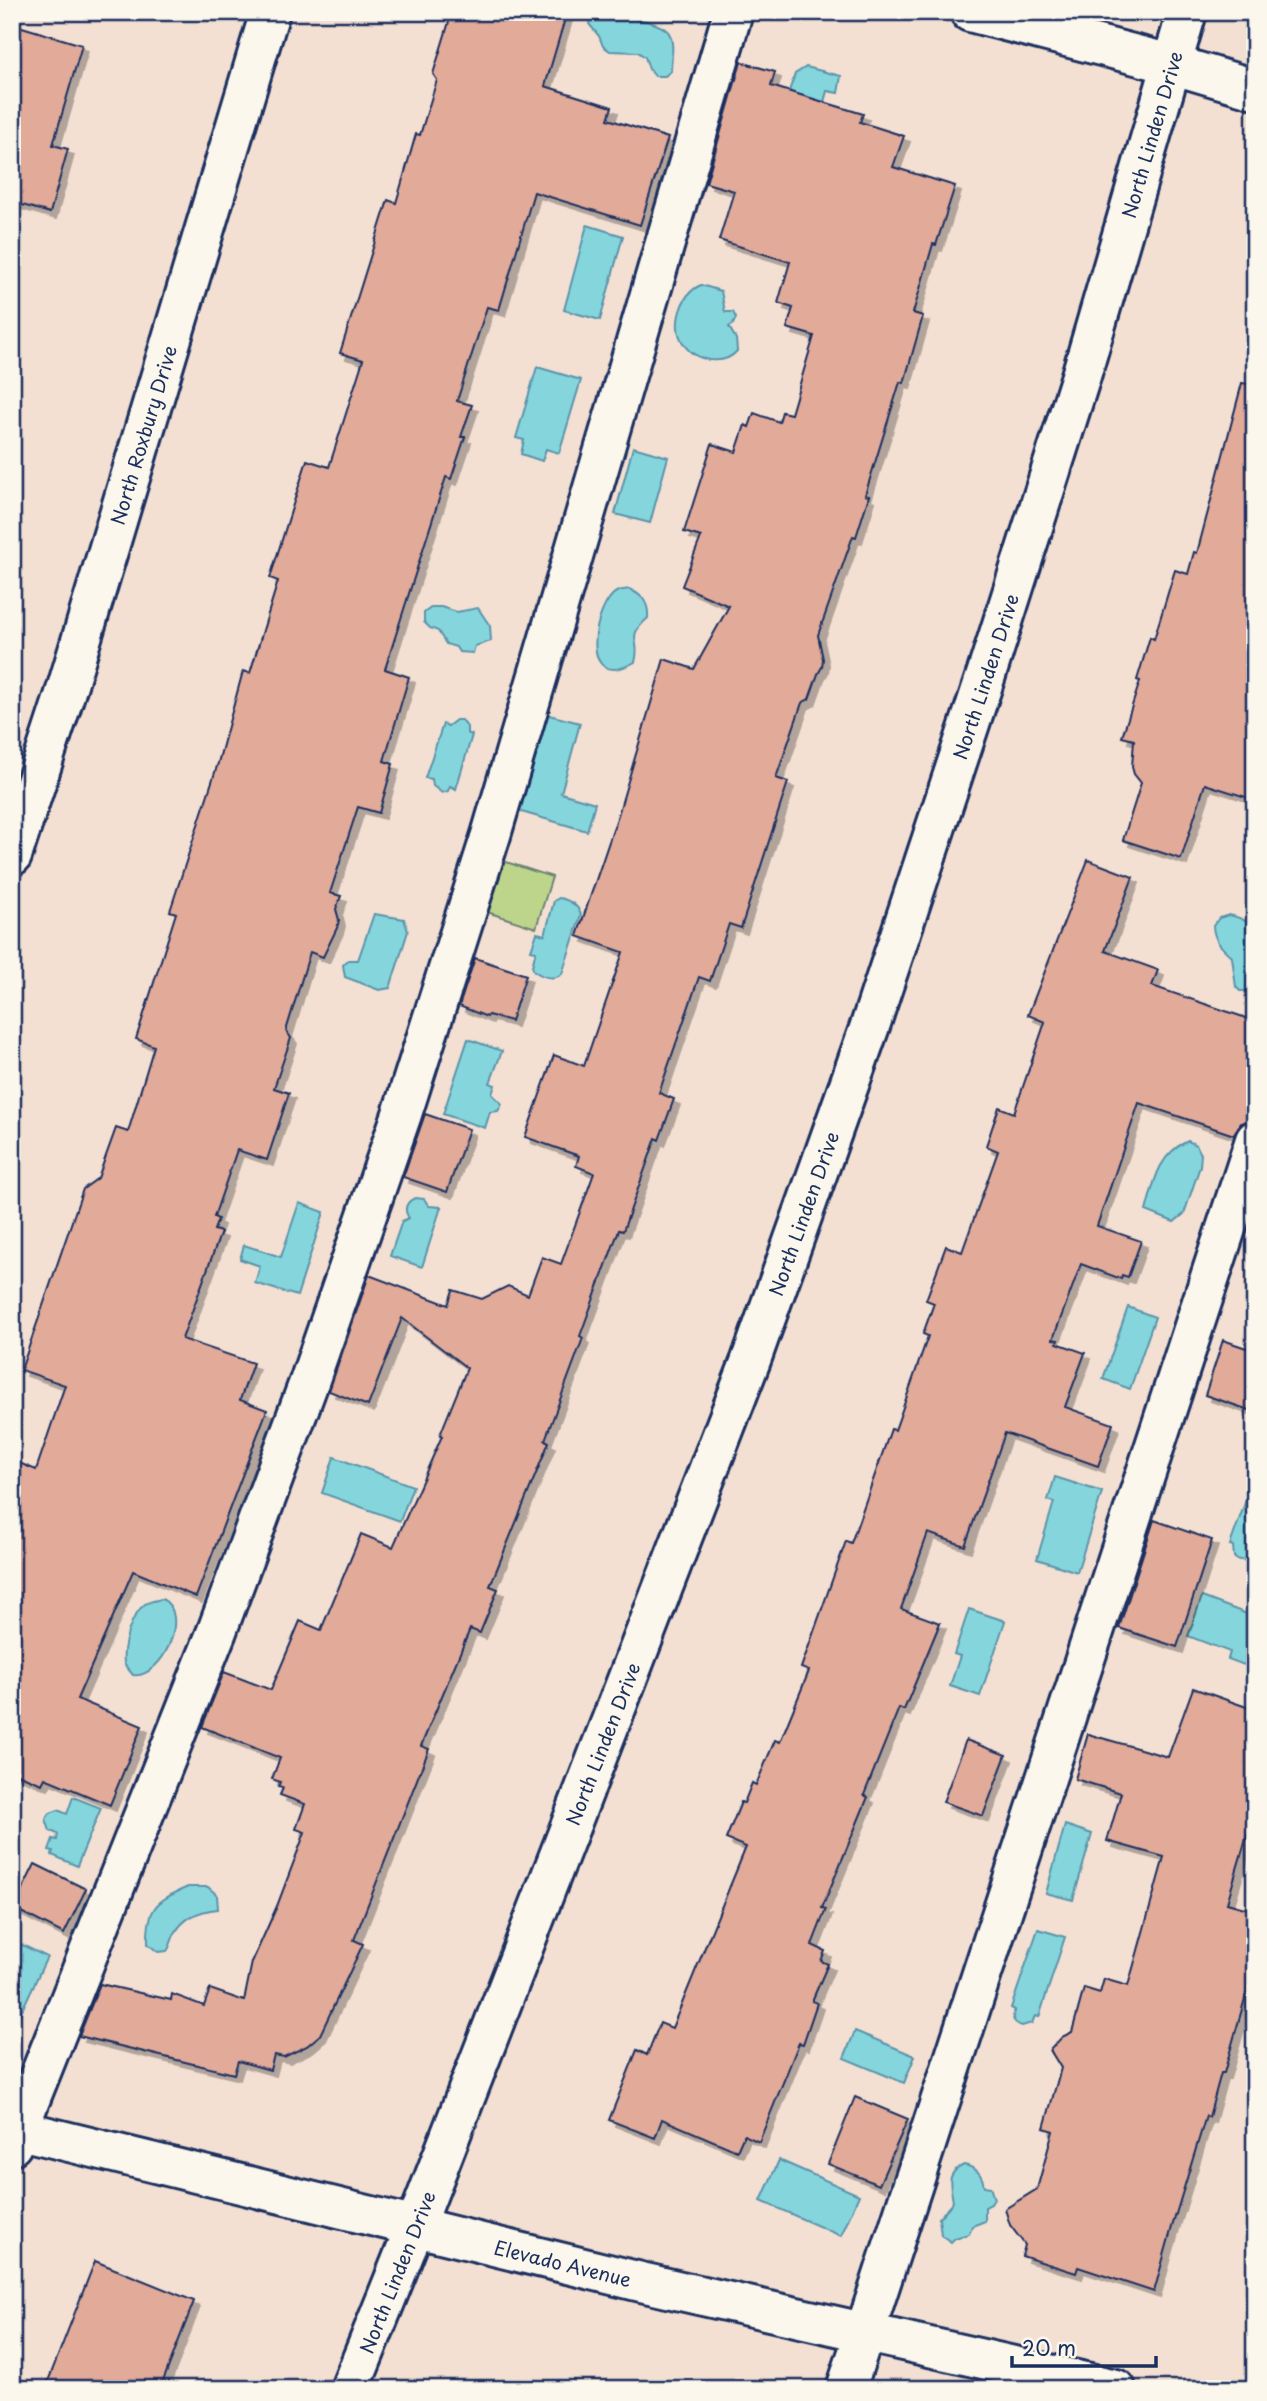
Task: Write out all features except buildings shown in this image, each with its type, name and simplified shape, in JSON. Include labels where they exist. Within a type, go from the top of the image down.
[{"type":"street","name":"North Roxbury Drive","points":[[12,856],[65,694],[270,12]]},
{"type":"street","points":[[14,2134],[217,1631],[309,1382],[402,1114],[491,835],[733,12]]},
{"type":"street","points":[[970,12],[1171,64],[1255,89]]},
{"type":"street","name":"North Linden Drive","points":[[349,2389],[415,2227],[751,1360],[871,1023],[1081,376],[1187,12]]},
{"type":"street","points":[[846,2389],[1255,1140]]},
{"type":"street","name":"Elevado Avenue","points":[[14,2134],[1116,2389]]},
{"type":"green space","points":[[503,861],[552,877],[536,928],[487,912]]},
{"type":"water","points":[[597,13],[636,19],[664,28],[672,42],[671,71],[665,76],[655,76],[645,57],[638,52],[610,51],[603,46],[589,24],[591,17]]},
{"type":"water","points":[[806,67],[841,76],[838,93],[827,91],[812,147],[776,129],[795,74]]},
{"type":"water","points":[[587,225],[623,236],[600,320],[564,310]]},
{"type":"water","points":[[701,285],[721,291],[725,312],[733,312],[736,318],[729,327],[736,339],[737,351],[724,359],[701,358],[688,349],[680,335],[680,310],[688,295]]},
{"type":"water","points":[[537,367],[581,380],[559,453],[546,449],[542,461],[521,454],[524,440],[516,438]]},
{"type":"water","points":[[633,447],[668,457],[650,523],[615,514]]},
{"type":"water","points":[[629,589],[644,600],[648,618],[635,635],[635,662],[616,669],[604,666],[597,657],[597,627],[609,599],[618,591]]},
{"type":"water","points":[[432,607],[457,612],[478,608],[490,626],[491,641],[475,646],[473,653],[459,652],[456,647],[446,644],[438,631],[424,622],[424,613]]},
{"type":"water","points":[[545,714],[580,723],[561,793],[595,803],[587,831],[518,811]]},
{"type":"water","points":[[456,720],[462,720],[467,727],[467,733],[472,735],[456,789],[450,786],[448,791],[442,793],[433,786],[432,779],[425,778],[443,724],[448,726]]},
{"type":"water","points":[[559,898],[573,904],[581,915],[562,974],[548,977],[534,971],[532,966],[536,951],[531,950],[537,933],[545,935],[554,901]]},
{"type":"water","points":[[374,914],[404,919],[408,931],[390,988],[379,990],[345,977],[343,965],[348,960],[358,960]]},
{"type":"water","points":[[1229,915],[1244,920],[1255,932],[1255,991],[1240,991],[1236,987],[1232,957],[1221,947],[1215,936],[1213,926],[1219,918]]},
{"type":"water","points":[[468,1039],[502,1051],[490,1083],[495,1085],[492,1094],[502,1104],[498,1111],[490,1112],[485,1128],[443,1114]]},
{"type":"water","points":[[1188,1141],[1196,1145],[1201,1154],[1200,1166],[1184,1214],[1174,1222],[1146,1211],[1164,1161],[1170,1153]]},
{"type":"water","points":[[415,1198],[424,1199],[429,1206],[441,1207],[422,1267],[390,1256],[402,1221],[409,1218],[406,1206]]},
{"type":"water","points":[[299,1203],[324,1212],[297,1296],[255,1283],[260,1266],[240,1259],[244,1245],[281,1257]]},
{"type":"water","points":[[1128,1307],[1155,1317],[1130,1389],[1103,1379]]},
{"type":"water","points":[[334,1457],[413,1486],[400,1521],[322,1493]]},
{"type":"water","points":[[1255,1475],[1255,1554],[1246,1561],[1234,1557],[1233,1546],[1230,1545]]},
{"type":"water","points":[[1055,1477],[1102,1492],[1077,1572],[1037,1559],[1054,1502],[1048,1500]]},
{"type":"water","points":[[1202,1597],[1255,1617],[1255,1646],[1247,1666],[1228,1659],[1230,1652],[1188,1636]]},
{"type":"water","points":[[162,1599],[171,1607],[174,1618],[169,1644],[154,1667],[144,1674],[133,1675],[124,1664],[126,1640],[131,1624],[145,1604]]},
{"type":"water","points":[[969,1609],[1005,1621],[980,1696],[950,1686],[960,1656],[954,1654]]},
{"type":"water","points":[[73,1797],[101,1808],[77,1866],[52,1855],[53,1851],[49,1850],[58,1834],[50,1831],[46,1819],[50,1813],[58,1810],[67,1814]]},
{"type":"water","points":[[1065,1825],[1092,1834],[1073,1900],[1046,1893]]},
{"type":"water","points":[[188,1887],[208,1887],[217,1895],[218,1909],[204,1911],[187,1919],[174,1935],[167,1951],[158,1952],[148,1944],[152,1913],[161,1901]]},
{"type":"water","points":[[1038,1929],[1065,1937],[1039,2017],[1035,2016],[1032,2023],[1022,2026],[1014,2020],[1015,2010],[1011,2008]]},
{"type":"water","points":[[14,1941],[47,1957],[12,2031],[12,1945]]},
{"type":"water","points":[[855,2031],[915,2056],[904,2083],[844,2058]]},
{"type":"water","points":[[779,2160],[859,2195],[841,2236],[761,2201]]},
{"type":"water","points":[[964,2165],[978,2172],[984,2186],[990,2187],[994,2199],[985,2207],[985,2221],[972,2226],[969,2234],[951,2242],[941,2235],[939,2218],[953,2202],[951,2176]]}]
